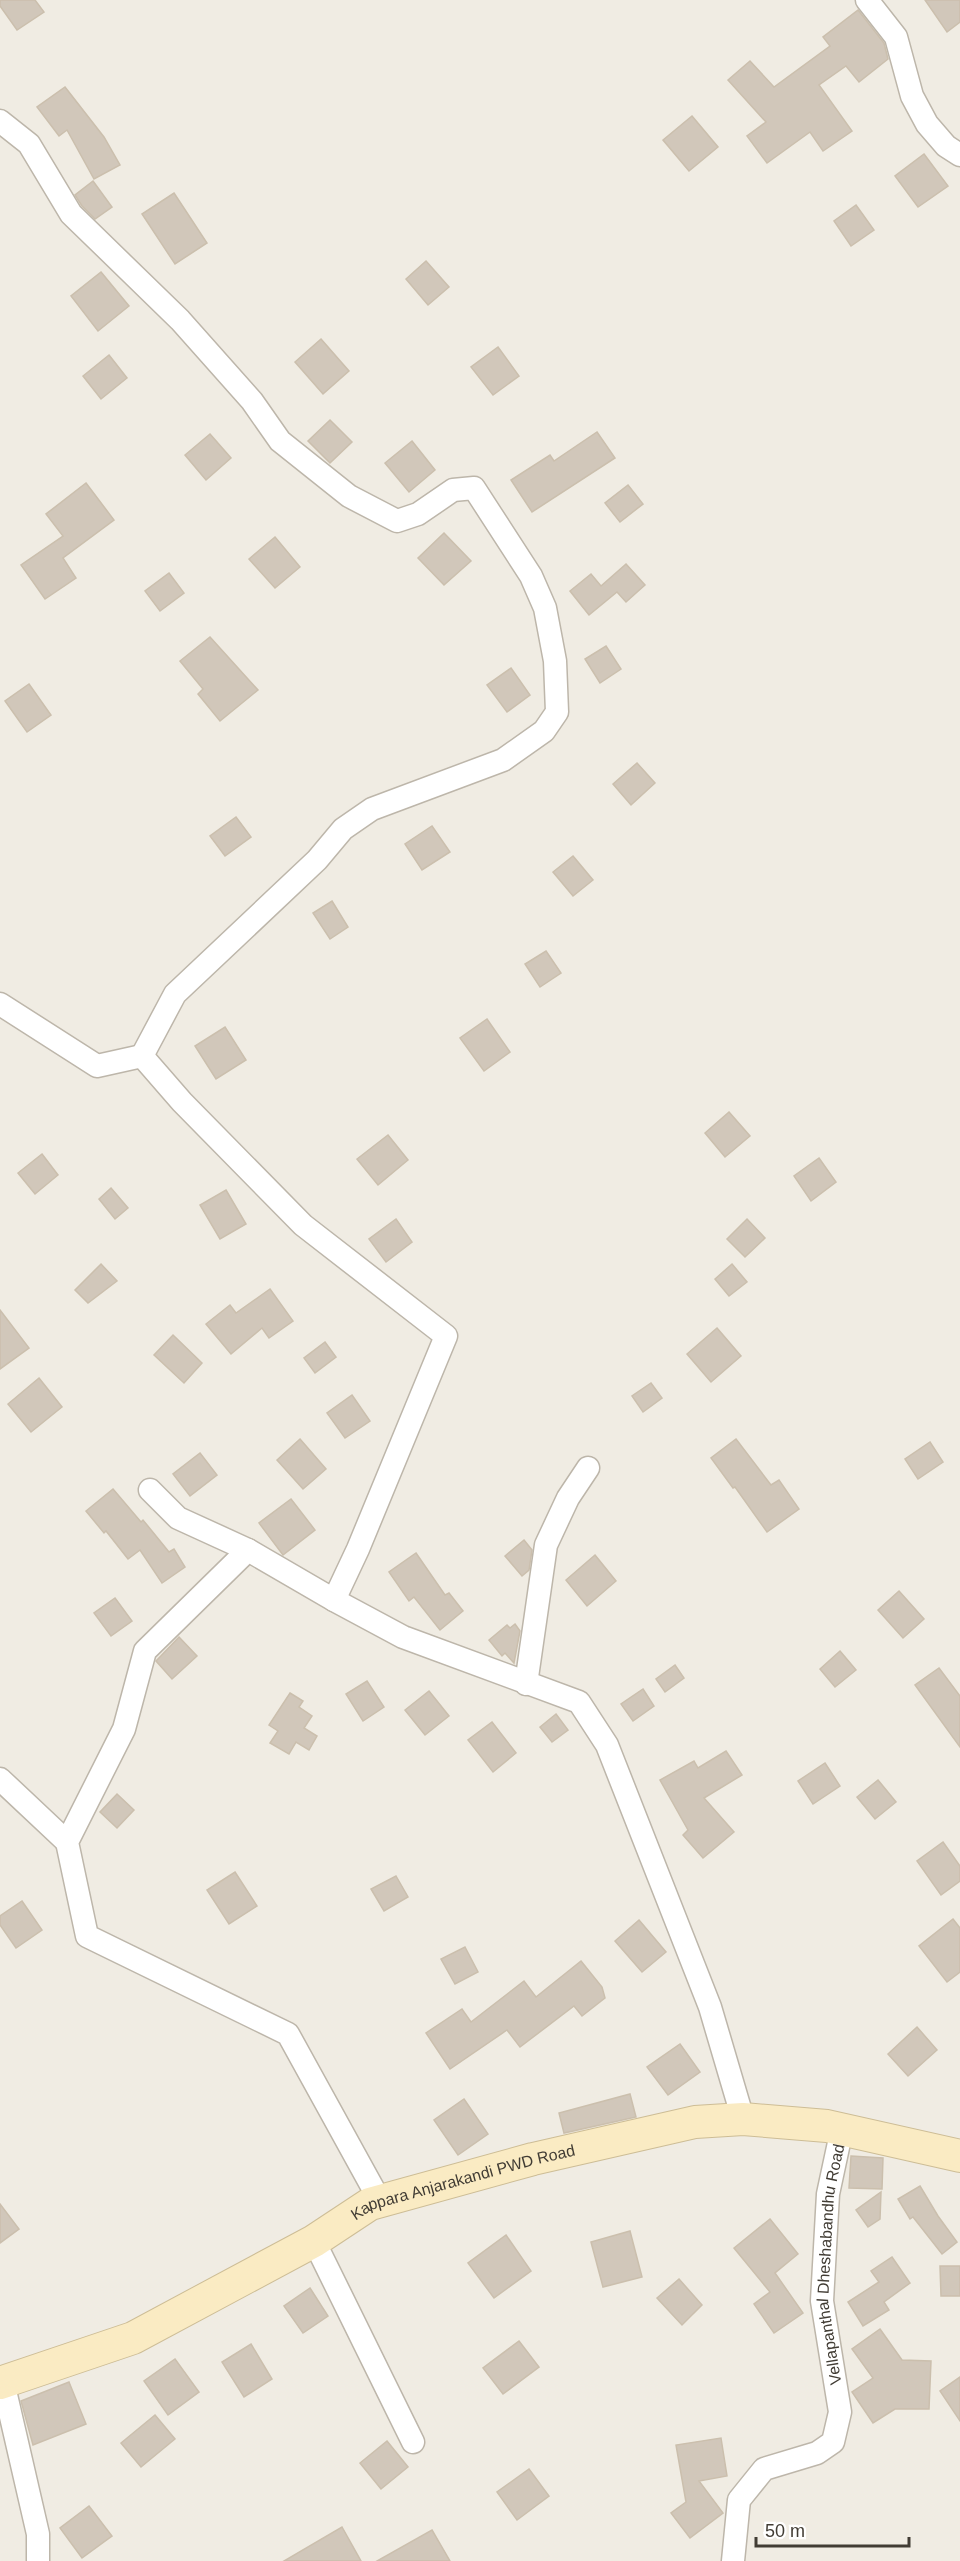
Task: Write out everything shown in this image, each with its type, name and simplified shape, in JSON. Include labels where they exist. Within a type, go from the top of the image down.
[{"type":"main road","name":"Kappara Anjarakandi PWD Road","points":[[2,2383],[133,2338],[314,2241],[370,2204],[533,2159],[695,2122],[743,2120],[839,2128],[960,2156]]},
{"type":"street","points":[[867,0],[896,37],[912,96],[927,124],[946,146],[960,155]]},
{"type":"street","points":[[0,121],[29,144],[71,214],[180,320],[252,401],[279,441],[349,496],[397,521],[418,514],[453,490],[474,488],[531,576],[545,608],[555,661],[557,712],[544,731],[503,760],[372,809],[343,829],[317,861],[175,994],[142,1056],[97,1066],[0,1004]]},
{"type":"street","points":[[142,1056],[182,1102],[303,1225],[446,1336],[358,1549],[334,1600]]},
{"type":"street","points":[[526,1684],[546,1545],[568,1498],[588,1468]]},
{"type":"street","points":[[150,1490],[178,1518],[248,1550],[403,1637],[579,1702],[607,1745],[710,2007],[743,2120]]},
{"type":"street","points":[[67,1842],[124,1729],[145,1651],[248,1550]]},
{"type":"street","points":[[0,1779],[67,1842],[87,1936],[288,2034],[380,2201]]},
{"type":"street","name":"Vellapanthal Dheshabandhu Road","points":[[733,2561],[739,2500],[764,2469],[817,2453],[833,2442],[840,2412],[822,2301],[828,2194],[840,2138],[839,2128]]},
{"type":"street","points":[[314,2241],[413,2442]]},
{"type":"street","points":[[2,2383],[38,2534],[38,2561]]},
{"type":"building","points":[[0,0],[35,0],[44,12],[17,30],[0,6]]},
{"type":"building","points":[[925,0],[960,0],[960,22],[947,32]]},
{"type":"building","points":[[858,10],[884,43],[888,59],[859,82],[846,66],[819,85],[852,131],[823,151],[810,132],[767,163],[747,136],[766,122],[728,80],[750,61],[774,87],[830,46],[823,37]]},
{"type":"building","points":[[65,87],[104,137],[120,165],[94,179],[67,130],[59,136],[37,107]]},
{"type":"building","points":[[692,116],[718,147],[689,171],[663,140]]},
{"type":"building","points":[[924,154],[948,186],[918,207],[895,176]]},
{"type":"building","points":[[93,181],[112,207],[95,219],[75,195]]},
{"type":"building","points":[[174,193],[207,243],[175,264],[142,214]]},
{"type":"building","points":[[856,205],[874,230],[851,246],[834,221]]},
{"type":"building","points":[[426,261],[449,287],[428,305],[406,279]]},
{"type":"building","points":[[101,272],[129,306],[98,331],[71,296]]},
{"type":"building","points":[[321,339],[349,371],[323,394],[295,362]]},
{"type":"building","points":[[498,347],[519,376],[493,395],[471,367]]},
{"type":"building","points":[[109,355],[127,378],[101,399],[83,376]]},
{"type":"building","points":[[330,420],[352,442],[330,463],[308,441]]},
{"type":"building","points":[[597,432],[615,458],[532,512],[511,480],[550,455],[554,461]]},
{"type":"building","points":[[210,434],[231,458],[206,480],[185,455]]},
{"type":"building","points":[[412,441],[435,470],[409,492],[385,463]]},
{"type":"building","points":[[86,483],[114,520],[63,558],[76,578],[45,599],[21,565],[63,536],[46,514]]},
{"type":"building","points":[[628,485],[643,504],[620,522],[605,503]]},
{"type":"building","points":[[444,533],[471,561],[444,585],[418,558]]},
{"type":"building","points":[[275,537],[300,567],[275,588],[249,559]]},
{"type":"building","points":[[626,564],[645,585],[626,602],[617,592],[589,615],[570,591],[591,574],[601,586]]},
{"type":"building","points":[[169,573],[184,593],[160,611],[145,591]]},
{"type":"building","points":[[210,637],[258,690],[220,721],[198,694],[203,689],[180,661]]},
{"type":"building","points":[[606,646],[621,669],[600,683],[585,659]]},
{"type":"building","points":[[511,668],[530,695],[507,712],[487,685]]},
{"type":"building","points":[[29,684],[51,715],[27,732],[5,701]]},
{"type":"building","points":[[637,763],[655,783],[631,805],[613,784]]},
{"type":"building","points":[[236,817],[251,837],[225,856],[210,836]]},
{"type":"building","points":[[432,826],[450,852],[422,870],[405,844]]},
{"type":"building","points":[[573,856],[593,880],[573,896],[553,872]]},
{"type":"building","points":[[332,901],[348,927],[330,939],[313,913]]},
{"type":"building","points":[[546,951],[561,973],[540,987],[525,964]]},
{"type":"building","points":[[487,1019],[510,1052],[484,1071],[460,1038]]},
{"type":"building","points":[[225,1027],[246,1060],[216,1079],[195,1046]]},
{"type":"building","points":[[729,1112],[750,1136],[725,1157],[705,1133]]},
{"type":"building","points":[[388,1135],[408,1160],[378,1185],[357,1159]]},
{"type":"building","points":[[42,1154],[58,1175],[35,1194],[18,1173]]},
{"type":"building","points":[[819,1158],[836,1182],[811,1201],[794,1176]]},
{"type":"building","points":[[111,1188],[128,1208],[115,1219],[99,1199]]},
{"type":"building","points":[[226,1190],[246,1224],[220,1239],[200,1205]]},
{"type":"building","points":[[396,1219],[412,1242],[386,1262],[369,1239]]},
{"type":"building","points":[[747,1219],[765,1238],[745,1257],[727,1239]]},
{"type":"building","points":[[101,1264],[117,1281],[88,1303],[75,1290]]},
{"type":"building","points":[[732,1264],[747,1282],[729,1296],[715,1279]]},
{"type":"building","points":[[270,1289],[293,1321],[269,1338],[262,1328],[231,1354],[206,1324],[230,1305],[236,1313]]},
{"type":"building","points":[[0,1310],[29,1348],[0,1369]]},
{"type":"building","points":[[717,1328],[741,1356],[711,1382],[687,1354]]},
{"type":"building","points":[[173,1335],[202,1363],[184,1383],[154,1355]]},
{"type":"building","points":[[325,1342],[336,1357],[315,1373],[304,1358]]},
{"type":"building","points":[[39,1378],[62,1407],[31,1432],[8,1404]]},
{"type":"building","points":[[651,1383],[662,1398],[643,1412],[632,1396]]},
{"type":"building","points":[[352,1395],[370,1421],[345,1438],[327,1413]]},
{"type":"building","points":[[300,1439],[326,1469],[303,1489],[277,1460]]},
{"type":"building","points":[[736,1439],[771,1485],[779,1480],[799,1509],[767,1532],[711,1458]]},
{"type":"building","points":[[930,1442],[943,1462],[918,1479],[905,1459]]},
{"type":"building","points":[[200,1453],[217,1475],[190,1496],[173,1474]]},
{"type":"building","points":[[113,1489],[141,1522],[143,1520],[169,1552],[174,1549],[185,1567],[162,1583],[140,1550],[128,1559],[106,1531],[104,1533],[86,1511]]},
{"type":"building","points":[[291,1499],[315,1530],[283,1555],[259,1523]]},
{"type":"building","points":[[524,1540],[532,1550],[529,1570],[522,1576],[505,1556]]},
{"type":"building","points":[[416,1553],[445,1595],[449,1593],[463,1611],[440,1630],[414,1597],[409,1601],[389,1572]]},
{"type":"building","points":[[595,1555],[616,1581],[587,1606],[566,1580]]},
{"type":"building","points":[[899,1591],[924,1619],[903,1638],[878,1610]]},
{"type":"building","points":[[115,1598],[132,1621],[111,1636],[94,1613]]},
{"type":"building","points":[[515,1624],[520,1631],[514,1663],[505,1653],[502,1656],[489,1640],[507,1625],[510,1628]]},
{"type":"building","points":[[179,1637],[197,1656],[172,1679],[156,1661]]},
{"type":"building","points":[[840,1651],[856,1670],[835,1687],[820,1669]]},
{"type":"building","points":[[675,1665],[684,1678],[665,1692],[656,1679]]},
{"type":"building","points":[[939,1668],[960,1696],[960,1747],[915,1685]]},
{"type":"building","points":[[367,1681],[384,1707],[363,1721],[346,1694]]},
{"type":"building","points":[[643,1689],[654,1706],[633,1721],[621,1704]]},
{"type":"building","points":[[429,1691],[449,1716],[425,1735],[405,1710]]},
{"type":"building","points":[[290,1693],[303,1701],[299,1707],[312,1716],[304,1728],[317,1736],[309,1750],[296,1742],[289,1754],[270,1743],[278,1731],[269,1725]]},
{"type":"building","points":[[556,1714],[568,1730],[552,1742],[540,1727]]},
{"type":"building","points":[[492,1722],[516,1753],[493,1772],[468,1740]]},
{"type":"building","points":[[726,1751],[742,1775],[704,1798],[734,1832],[703,1858],[683,1835],[688,1830],[660,1780],[694,1761],[698,1768]]},
{"type":"building","points":[[825,1763],[840,1786],[813,1804],[798,1781]]},
{"type":"building","points":[[878,1780],[896,1802],[875,1819],[857,1797]]},
{"type":"building","points":[[117,1794],[134,1810],[117,1828],[100,1812]]},
{"type":"building","points":[[943,1842],[960,1866],[960,1881],[941,1895],[917,1861]]},
{"type":"building","points":[[235,1872],[257,1906],[229,1924],[207,1890]]},
{"type":"building","points":[[396,1876],[408,1897],[384,1911],[371,1889]]},
{"type":"building","points":[[22,1901],[42,1930],[16,1948],[0,1925],[0,1916]]},
{"type":"building","points":[[953,1919],[960,1928],[960,1972],[947,1982],[919,1946]]},
{"type":"building","points":[[639,1920],[666,1952],[642,1972],[615,1941]]},
{"type":"building","points":[[465,1947],[478,1972],[455,1984],[441,1959]]},
{"type":"building","points":[[581,1961],[602,1987],[605,1998],[582,2016],[574,2006],[520,2047],[507,2030],[450,2069],[426,2033],[462,2009],[471,2022],[524,1981],[536,1997]]},
{"type":"building","points":[[917,2027],[937,2050],[908,2076],[888,2054]]},
{"type":"building","points":[[680,2044],[700,2072],[668,2095],[647,2067]]},
{"type":"building","points":[[630,2094],[636,2117],[564,2133],[559,2113]]},
{"type":"building","points":[[464,2099],[488,2134],[458,2155],[434,2120]]},
{"type":"building","points":[[851,2156],[883,2158],[882,2189],[849,2188]]},
{"type":"building","points":[[920,2186],[957,2242],[942,2254],[913,2217],[910,2219],[898,2199]]},
{"type":"building","points":[[881,2192],[880,2219],[868,2227],[856,2210]]},
{"type":"building","points":[[0,2204],[19,2229],[0,2243]]},
{"type":"building","points":[[770,2219],[798,2254],[775,2273],[803,2313],[774,2333],[754,2304],[770,2292],[734,2248]]},
{"type":"building","points":[[630,2231],[642,2277],[603,2287],[591,2242]]},
{"type":"building","points":[[506,2235],[531,2271],[494,2298],[468,2263]]},
{"type":"building","points":[[892,2257],[910,2283],[884,2302],[889,2310],[863,2326],[848,2302],[879,2282],[871,2271]]},
{"type":"building","points":[[940,2266],[960,2266],[960,2296],[941,2296]]},
{"type":"building","points":[[679,2279],[702,2305],[682,2325],[657,2298]]},
{"type":"building","points":[[310,2288],[328,2316],[303,2333],[284,2306]]},
{"type":"building","points":[[880,2329],[902,2360],[931,2361],[929,2409],[895,2409],[873,2423],[852,2392],[873,2378],[852,2349]]},
{"type":"building","points":[[519,2341],[539,2367],[503,2394],[483,2368]]},
{"type":"building","points":[[251,2344],[272,2379],[244,2397],[222,2362]]},
{"type":"building","points":[[175,2359],[199,2392],[168,2415],[144,2381]]},
{"type":"building","points":[[960,2377],[960,2421],[940,2391]]},
{"type":"building","points":[[69,2382],[86,2424],[33,2445],[21,2401]]},
{"type":"building","points":[[155,2415],[175,2439],[141,2467],[121,2443]]},
{"type":"building","points":[[721,2438],[727,2476],[699,2481],[723,2513],[690,2538],[671,2513],[686,2502],[676,2445]]},
{"type":"building","points":[[387,2441],[408,2467],[381,2489],[360,2463]]},
{"type":"building","points":[[529,2469],[549,2496],[517,2520],[497,2492]]},
{"type":"building","points":[[89,2506],[112,2536],[82,2558],[60,2528]]},
{"type":"building","points":[[342,2527],[361,2561],[284,2561]]},
{"type":"building","points":[[432,2530],[450,2561],[377,2561]]}]
